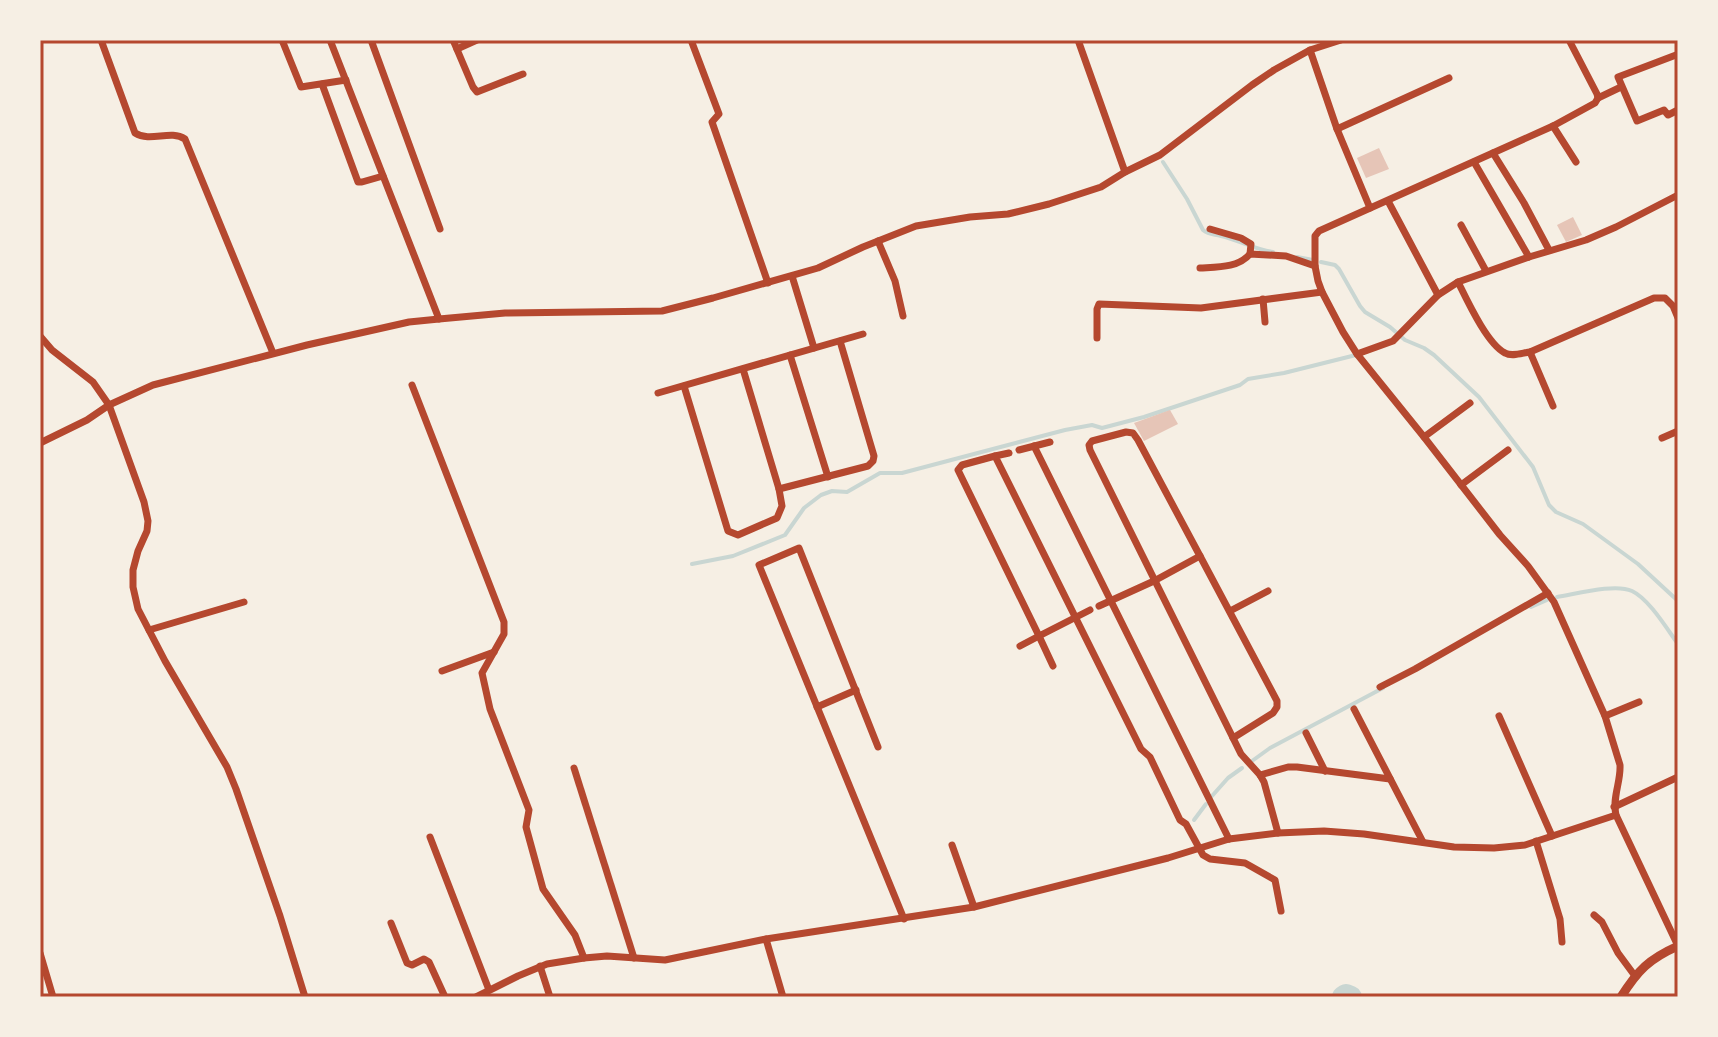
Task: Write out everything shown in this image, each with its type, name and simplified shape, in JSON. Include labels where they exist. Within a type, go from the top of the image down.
[{"type":"street","points":[[101,40],[135,133],[146,138],[179,135],[185,139],[273,353]]},
{"type":"street","points":[[282,40],[301,87],[346,80]]},
{"type":"street","points":[[330,40],[439,319]]},
{"type":"street","points":[[371,40],[440,229]]},
{"type":"street","points":[[453,40],[477,92],[523,74]]},
{"type":"street","points":[[457,49],[477,40]]},
{"type":"street","points":[[691,40],[719,114],[712,122],[768,283]]},
{"type":"street","points":[[1078,40],[1125,172]]},
{"type":"street","points":[[40,443],[153,385],[273,353],[409,322],[505,313],[662,311],[831,263],[916,226],[1008,214],[1049,204],[1101,187],[1160,155],[1252,85],[1310,50],[1341,40]]},
{"type":"street","points":[[1582,40],[1570,43],[1598,98]]},
{"type":"street","points":[[1310,50],[1337,129],[1370,208]]},
{"type":"street","points":[[1676,55],[1618,77],[1637,121],[1664,110],[1668,115],[1678,110]]},
{"type":"street","points":[[1337,129],[1449,78]]},
{"type":"street","points":[[322,84],[358,182],[383,176]]},
{"type":"street","points":[[1621,87],[1553,126],[1319,231],[1315,236],[1315,266],[1322,292],[1343,332],[1357,354],[1548,593],[1605,716],[1621,773],[1615,811],[1678,946],[1652,959],[1635,976],[1621,997]]},
{"type":"street","points":[[1553,126],[1576,162]]},
{"type":"street","points":[[1493,153],[1549,250]]},
{"type":"street","points":[[1474,162],[1529,257]]},
{"type":"street","points":[[1357,354],[1393,341],[1438,295],[1458,282],[1586,240],[1678,195]]},
{"type":"street","points":[[1388,201],[1438,295]]},
{"type":"street","points":[[1461,225],[1486,271]]},
{"type":"street","points":[[1210,229],[1241,238],[1250,250],[1286,256],[1315,266]]},
{"type":"street","points":[[878,241],[895,281],[903,316]]},
{"type":"street","points":[[1200,268],[1243,261],[1250,250]]},
{"type":"street","points":[[792,276],[814,348]]},
{"type":"street","points":[[1458,282],[1483,329],[1508,355],[1530,352],[1654,298],[1665,298],[1678,318]]},
{"type":"street","points":[[1097,338],[1099,304],[1201,308],[1322,292]]},
{"type":"street","points":[[1263,299],[1265,322]]},
{"type":"street","points":[[658,393],[863,334]]},
{"type":"street","points":[[40,336],[52,350],[93,382],[109,405],[148,521],[132,579],[138,609],[232,778],[305,997]]},
{"type":"street","points":[[779,489],[868,466],[873,461],[840,341]]},
{"type":"street","points":[[1530,352],[1553,406]]},
{"type":"street","points":[[790,355],[828,477]]},
{"type":"street","points":[[684,386],[728,531],[738,535],[777,518],[782,506],[743,369]]},
{"type":"street","points":[[412,385],[504,622],[504,634],[482,673],[490,709],[529,810],[526,827],[543,889],[575,935],[584,958]]},
{"type":"street","points":[[1424,437],[1470,403]]},
{"type":"street","points":[[1662,438],[1678,431]]},
{"type":"street","points":[[1233,738],[1273,713],[1277,701],[1138,440],[1133,433],[1126,432],[1092,441],[1090,450],[1154,581],[1241,754],[1264,782],[1278,833]]},
{"type":"street","points":[[1019,450],[1050,442]]},
{"type":"street","points":[[1034,446],[1229,839]]},
{"type":"street","points":[[1461,485],[1508,450]]},
{"type":"street","points":[[1009,453],[962,465],[958,470],[1053,666]]},
{"type":"street","points":[[995,456],[1141,749],[1150,757],[1180,820],[1186,824],[1203,855],[1210,859],[1245,863],[1271,877],[1277,884],[1281,911]]},
{"type":"street","points":[[878,747],[799,548],[759,565],[904,919]]},
{"type":"street","points":[[1020,646],[1200,556]]},
{"type":"street","points":[[1230,611],[1268,591]]},
{"type":"street","points":[[1380,687],[1548,593]]},
{"type":"street","points":[[149,630],[244,602]]},
{"type":"street","points":[[442,671],[494,652]]},
{"type":"street","points":[[817,707],[856,690]]},
{"type":"street","points":[[1605,716],[1639,702]]},
{"type":"street","points":[[1354,709],[1423,842]]},
{"type":"street","points":[[1499,716],[1552,836]]},
{"type":"street","points":[[1306,733],[1325,771]]},
{"type":"street","points":[[1260,775],[1288,767],[1390,779]]},
{"type":"street","points":[[574,768],[634,958]]},
{"type":"street","points":[[476,997],[540,966],[584,958],[665,960],[766,939],[974,907],[1168,858],[1229,839],[1324,831],[1454,847],[1494,848],[1536,841],[1615,811],[1678,777]]},
{"type":"street","points":[[430,837],[489,990]]},
{"type":"street","points":[[1536,841],[1560,919],[1562,942]]},
{"type":"street","points":[[952,845],[974,907]]},
{"type":"street","points":[[1594,915],[1599,918],[1635,976]]},
{"type":"street","points":[[391,923],[407,963],[412,965],[424,959],[429,962],[445,997]]},
{"type":"street","points":[[766,939],[783,997]]},
{"type":"street","points":[[40,953],[53,997]]},
{"type":"street","points":[[540,966],[550,997]]},
{"type":"building","points":[[1379,148],[1389,169],[1366,178],[1357,158]]},
{"type":"building","points":[[1573,217],[1582,235],[1566,242],[1557,225]]},
{"type":"building","points":[[1170,410],[1178,424],[1144,441],[1134,423]]},
{"type":"waterway","points":[[1163,162],[1203,230],[1273,252]]},
{"type":"waterway","points":[[1297,257],[1313,260]]},
{"type":"waterway","points":[[1321,262],[1339,269],[1365,312],[1405,340],[1434,355],[1479,397],[1533,467],[1549,505],[1556,512],[1583,524],[1638,564],[1678,601]]},
{"type":"waterway","points":[[692,564],[733,556],[785,535],[804,508],[821,495],[832,491],[847,492],[880,473],[902,473],[1065,430],[1092,425],[1102,428],[1240,385],[1248,379],[1356,355]]},
{"type":"waterway","points":[[1557,597],[1606,589],[1632,591],[1651,607],[1678,644]]},
{"type":"waterway","points":[[1531,607],[1547,600]]},
{"type":"waterway","points":[[1252,761],[1270,748],[1383,688]]},
{"type":"waterway","points":[[1212,796],[1242,768]]},
{"type":"waterway","points":[[1194,820],[1206,804]]},
{"type":"waterway","points":[[1343,997],[1351,997]]}]
